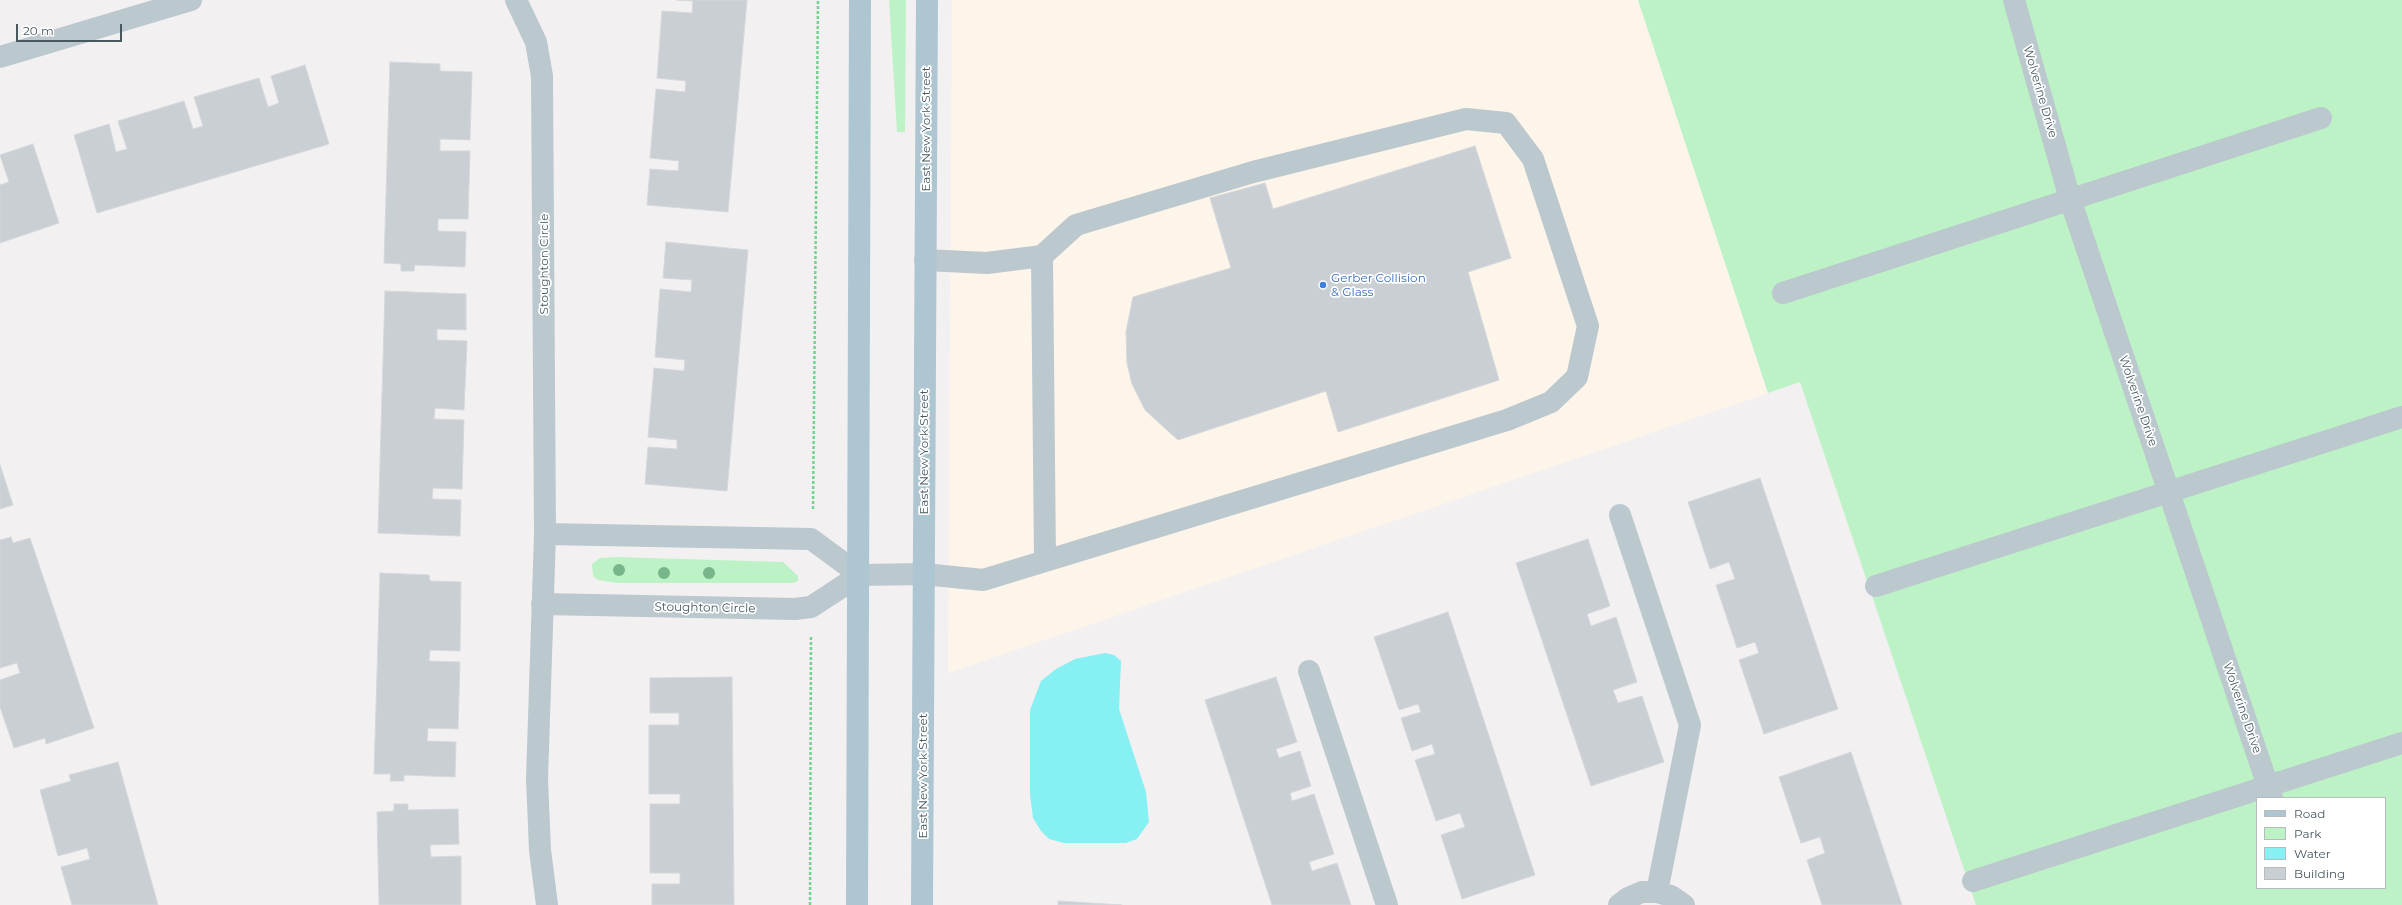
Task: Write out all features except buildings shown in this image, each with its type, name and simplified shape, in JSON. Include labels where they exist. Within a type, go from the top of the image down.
[{"type":"main road","points":[[857,905],[860,575],[860,0]]},
{"type":"main road","name":"East New York Street","points":[[922,905],[927,0]]},
{"type":"street","points":[[0,57],[191,0]]},
{"type":"street","name":"Stoughton Circle","points":[[516,0],[536,42],[542,76],[545,534],[537,779],[540,850],[547,905]]},
{"type":"street","name":"Wolverine Drive","points":[[2014,0],[2070,199],[2270,793]]},
{"type":"street","points":[[1783,293],[2321,118]]},
{"type":"street","points":[[545,534],[811,539],[860,575],[924,574],[983,580],[1507,420],[1551,402],[1577,378],[1588,326],[1533,159],[1506,123],[1466,119],[1253,172],[1076,225],[1042,256],[987,263],[925,260]]},
{"type":"street","points":[[1042,256],[1045,561]]},
{"type":"street","points":[[1876,586],[2402,417]]},
{"type":"street","points":[[1620,515],[1690,726],[1657,892]]},
{"type":"street","name":"Stoughton Circle","points":[[542,604],[795,610],[811,607],[860,575]]},
{"type":"street","points":[[1309,671],[1387,905]]},
{"type":"street","points":[[2256,797],[2402,743]]},
{"type":"street","points":[[1973,881],[2256,797]]},
{"type":"street","points":[[1619,905],[1628,898],[1642,892],[1657,892],[1671,896],[1684,905]]},
{"type":"path","points":[[814,492],[818,0]]},
{"type":"path","points":[[810,656],[810,905]]},
{"type":"shaded area","points":[[952,0],[1638,0],[1768,393],[948,673]]},
{"type":"green space","points":[[889,0],[906,0],[905,132],[897,132]]},
{"type":"green space","points":[[1638,0],[2402,0],[2402,905],[1976,905],[1800,382],[1768,393]]},
{"type":"green space","points":[[616,557],[783,562],[798,576],[798,581],[793,583],[617,583],[598,580],[593,576],[592,564],[600,558]]},
{"type":"water","points":[[1105,653],[1114,655],[1121,661],[1119,709],[1146,792],[1149,822],[1137,839],[1126,843],[1064,843],[1049,839],[1041,831],[1033,818],[1030,795],[1030,710],[1041,681],[1056,669],[1075,659]]},
{"type":"place","name":"Gerber Collision & Glass","points":[[1323,285]]}]
